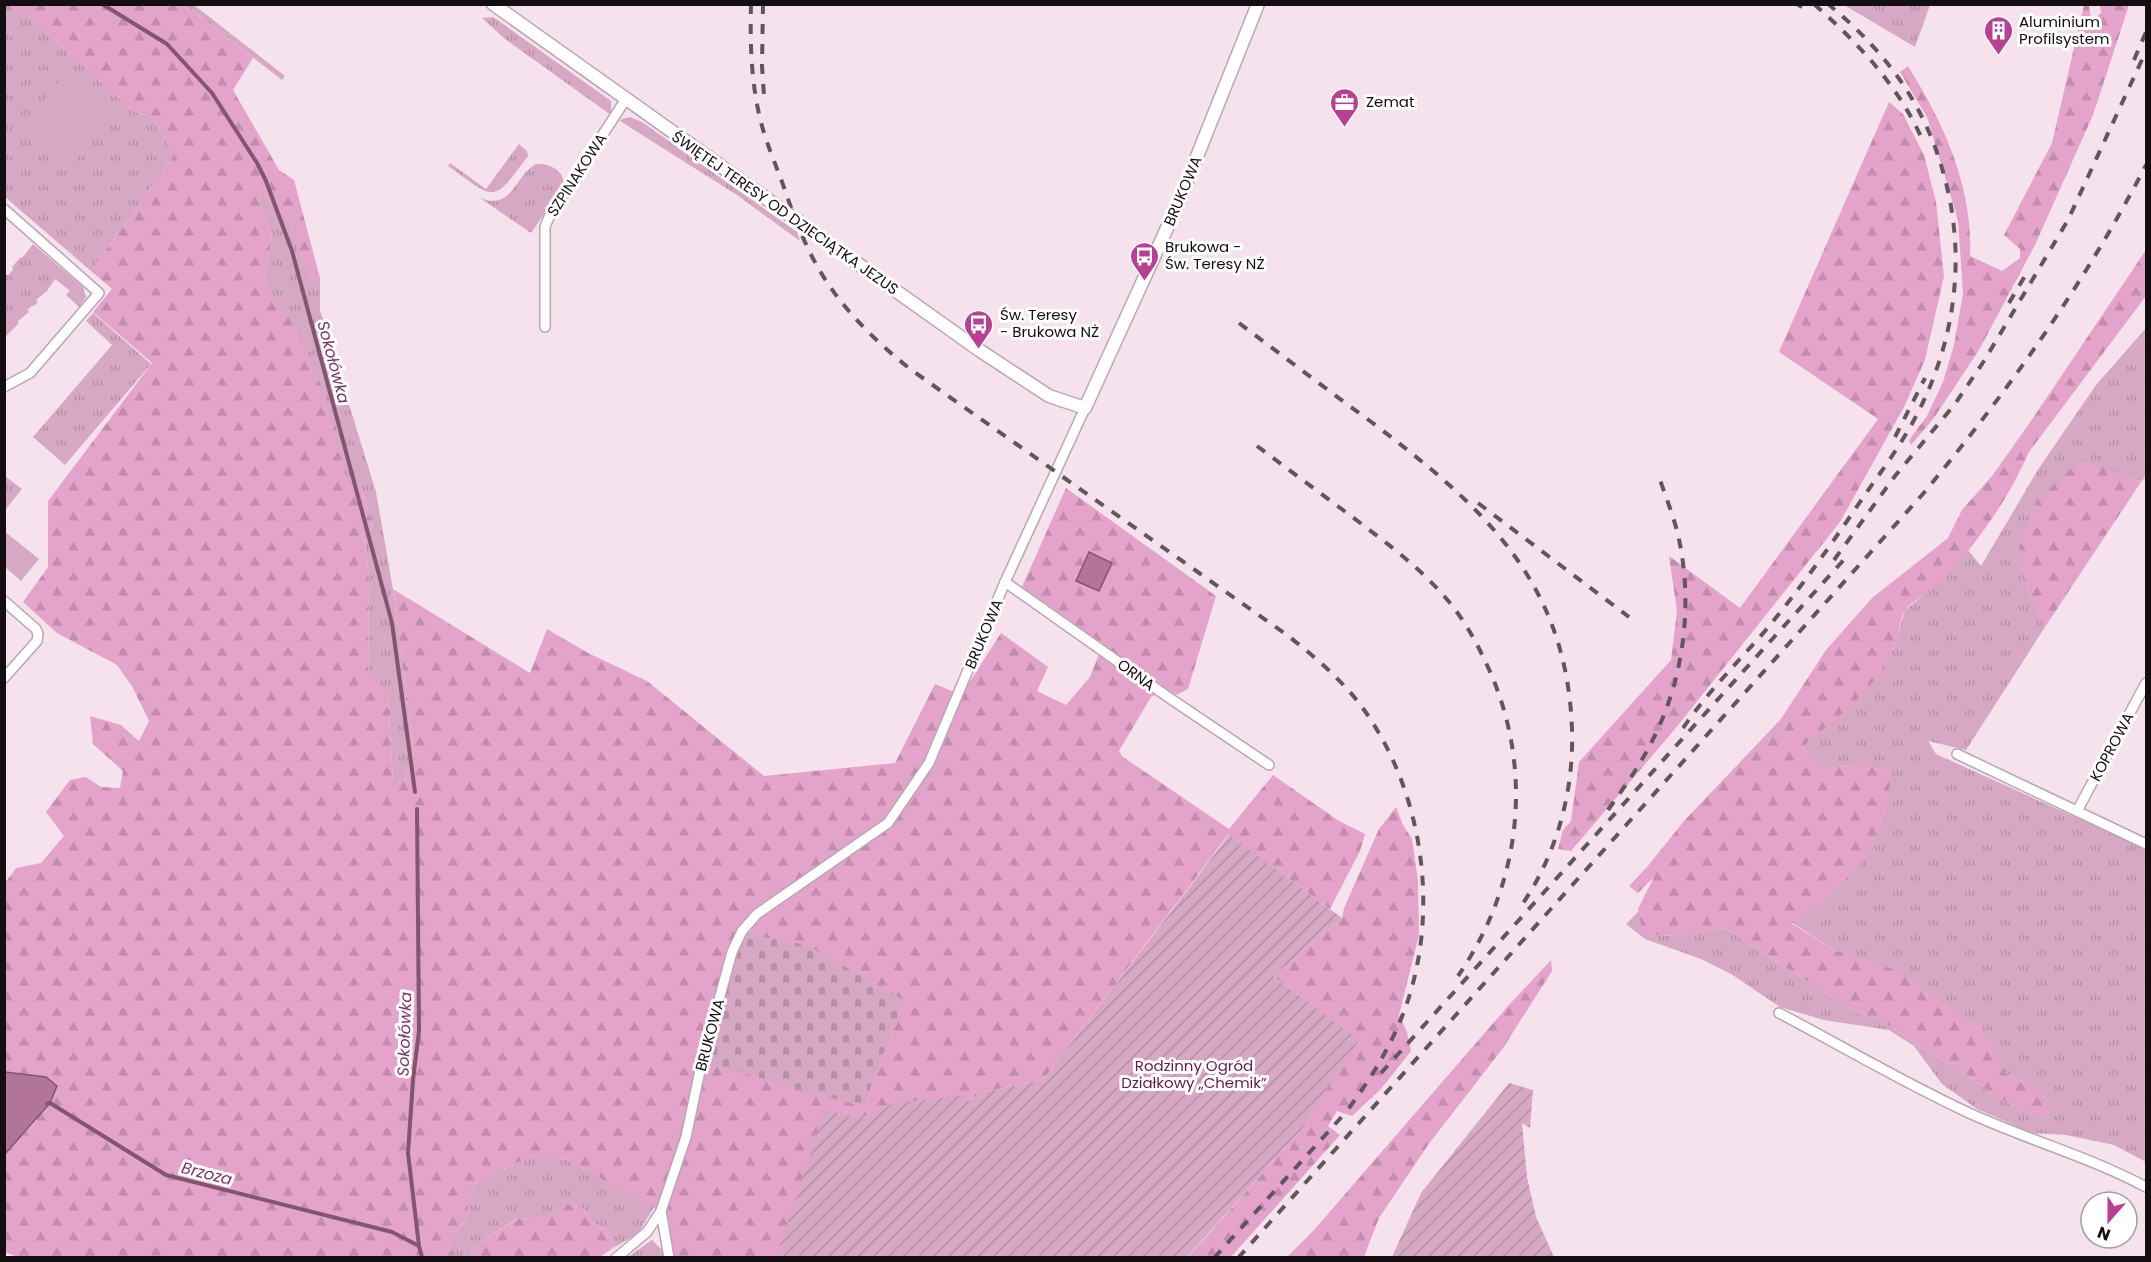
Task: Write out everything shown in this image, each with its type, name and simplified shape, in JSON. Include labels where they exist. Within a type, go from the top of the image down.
[{"type":"street","name":"ŚWIĘTEJ TERESY OD DZIECIĄTKA JEZUS","points":[[493,4],[1028,383],[1055,399],[1085,408]]},
{"type":"street","name":"BRUKOWA","points":[[616,1257],[647,1232],[661,1211],[686,1137],[701,1066],[728,966],[742,931],[758,914],[888,823],[929,763],[1005,582],[1178,204],[1258,4]]},
{"type":"street","name":"SZPINAKOWA","points":[[545,327],[545,227],[549,217],[626,99]]},
{"type":"street","points":[[4,209],[99,292],[30,373],[4,387]]},
{"type":"street","name":"ORNA","points":[[1005,582],[1269,765]]},
{"type":"street","points":[[4,601],[36,629],[38,634],[37,641],[4,678]]},
{"type":"street","name":"KOPROWA","points":[[2077,811],[2146,683]]},
{"type":"street","points":[[1957,754],[2146,844]]},
{"type":"street","points":[[1779,1013],[1967,1112],[2020,1136],[2073,1154],[2146,1187]]},
{"type":"street","name":"BRUKOWA","points":[[661,1211],[669,1257]]},
{"type":"green space","points":[[4,5],[185,5],[253,58],[233,90],[279,170],[294,180],[320,278],[311,280],[302,262],[287,218],[264,195],[258,194],[259,203],[272,237],[264,282],[291,322],[313,365],[327,404],[348,485],[362,489],[373,527],[364,537],[369,579],[368,676],[379,680],[388,695],[393,783],[404,782],[414,754],[393,589],[530,673],[547,629],[588,653],[647,681],[764,776],[895,763],[935,684],[959,694],[969,683],[1001,633],[1048,667],[1037,691],[1066,705],[1090,677],[1103,644],[1022,587],[1066,488],[1216,596],[1188,689],[1176,695],[1166,689],[1151,697],[1119,751],[1123,757],[1229,829],[1273,775],[1339,821],[1365,834],[1360,851],[1330,909],[1228,835],[1043,1080],[974,1094],[973,1101],[967,1101],[912,1257],[674,1257],[667,1215],[568,1160],[531,1156],[473,1185],[465,1221],[450,1240],[453,1257],[20,1258],[5,1252],[5,1154],[37,1120],[14,1072],[5,1072],[5,883],[16,868],[41,863],[64,836],[46,812],[70,780],[86,777],[101,787],[120,788],[123,771],[93,744],[90,716],[121,725],[139,741],[149,721],[133,688],[117,665],[57,633],[23,602],[48,567],[48,501],[152,363],[93,312],[112,289],[91,271],[174,155],[153,118],[133,111],[26,14],[5,9]]},
{"type":"green space","points":[[5,5],[16,5],[133,111],[153,118],[174,155],[91,271],[5,197]]},
{"type":"green space","points":[[185,5],[194,5],[285,76],[282,80]]},
{"type":"green space","points":[[1844,5],[1930,5],[1915,47]]},
{"type":"green space","points":[[2084,5],[2089,5],[2091,22],[2101,13],[2100,5],[2129,5],[2093,115],[2035,245],[1979,350],[1934,418],[1911,445],[1909,440],[1927,416],[1943,382],[1954,345],[1963,293],[1958,220],[1927,117],[1900,72],[1908,66],[1933,110],[1954,156],[1967,205],[1970,256],[2002,271],[2020,258],[2020,249],[2004,235],[2052,143]]},
{"type":"green space","points":[[493,17],[611,101],[611,115],[505,39],[482,18]]},
{"type":"green space","points":[[64,77],[112,119],[74,162],[26,120]]},
{"type":"green space","points":[[1889,102],[1903,114],[1924,155],[1936,202],[1944,276],[1925,360],[1904,407],[1840,522],[1675,729],[1571,851],[1558,849],[1563,830],[1571,821],[1579,762],[1671,660],[1677,611],[1669,556],[1740,608],[1878,419],[1779,352]]},
{"type":"green space","points":[[630,117],[642,122],[797,232],[800,241],[737,195],[620,121]]},
{"type":"green space","points":[[519,144],[527,151],[528,156],[500,190],[485,191],[448,166],[450,163],[486,189]]},
{"type":"green space","points":[[536,164],[556,169],[562,176],[563,186],[531,233],[480,198],[491,201],[500,200]]},
{"type":"green space","points":[[258,194],[264,195],[287,218],[311,280],[320,278],[320,310],[376,492],[393,589],[414,754],[404,782],[393,783],[388,695],[368,676],[369,579],[364,536],[373,527],[362,489],[348,485],[312,365],[295,328],[264,282],[272,237],[259,203]]},
{"type":"green space","points":[[33,244],[83,287],[86,297],[79,307],[66,295],[70,291],[55,279],[47,291],[36,300],[38,302],[27,310],[29,312],[5,337],[5,275],[13,270],[12,267]]},
{"type":"green space","points":[[2146,250],[2146,296],[2029,452],[2011,488],[1977,540],[1936,586],[1914,601],[1904,612],[1894,647],[1877,676],[1855,702],[1803,747],[1824,769],[1858,764],[1892,770],[1885,819],[1861,863],[1823,902],[1791,923],[1834,950],[1896,970],[1963,1018],[1982,1025],[2006,1073],[2033,1087],[2054,1106],[2043,1119],[2005,1101],[1880,1020],[1857,1013],[1725,928],[1675,936],[1644,934],[1638,909],[1654,877],[1638,893],[1629,886],[1684,821],[1781,719],[1826,650],[1872,598],[1948,538],[1962,510],[1992,476],[2031,421]]},
{"type":"green space","points":[[93,313],[151,364],[65,465],[33,437],[112,345],[86,321]]},
{"type":"green space","points":[[2146,328],[2146,476],[2141,482],[2081,460],[2019,570],[2045,627],[1966,750],[1928,741],[1936,754],[2146,849],[2146,1162],[2114,1145],[2066,1135],[2032,1133],[1977,1109],[1942,1084],[1914,1046],[1889,1030],[1824,1020],[1780,1007],[1731,974],[1701,959],[1645,939],[1626,924],[1639,911],[1645,934],[1675,936],[1725,928],[1857,1013],[1880,1020],[2005,1101],[2043,1119],[2054,1106],[2033,1087],[2006,1073],[1981,1025],[1963,1018],[1896,971],[1834,950],[1791,922],[1823,902],[1858,764],[1824,769],[1803,747],[1846,708],[1894,648],[1905,610],[1935,586],[1967,549],[1981,566],[2039,468],[2096,385]]},
{"type":"green space","points":[[2081,459],[2141,482],[2045,627],[2019,570],[2020,545],[2036,501]]},
{"type":"green space","points":[[5,476],[22,489],[5,510]]},
{"type":"green space","points":[[4,531],[39,559],[21,581],[5,567]]},
{"type":"green space","points":[[1396,807],[1412,839],[1418,880],[1419,935],[1399,1015],[1407,1032],[1411,1051],[1381,1089],[1352,1116],[1337,1111],[1328,1126],[1340,1135],[1231,1257],[1187,1258],[1302,1129],[1358,1040],[1273,976],[1342,918],[1344,908],[1379,829]]},
{"type":"green space","name":"Rodzinny Ogród Działkowy „Chemik”","points":[[1229,835],[1342,918],[1273,976],[1359,1040],[1302,1129],[1187,1257],[776,1257],[825,1110],[859,1118],[895,1103],[964,1095],[967,1101],[973,1101],[974,1094],[1043,1080]]},
{"type":"green space","points":[[746,934],[807,945],[904,1000],[864,1104],[853,1104],[707,1063],[733,967]]},
{"type":"green space","points":[[1551,960],[1552,971],[1503,1048],[1428,1145],[1379,1218],[1364,1257],[1287,1257],[1314,1230],[1508,1006]]},
{"type":"green space","points":[[1509,1083],[1533,1090],[1530,1128],[1522,1123],[1527,1177],[1536,1217],[1554,1257],[1392,1257],[1421,1193]]},
{"type":"green space","points":[[531,1156],[568,1160],[654,1207],[638,1234],[613,1248],[609,1231],[593,1223],[584,1209],[569,1204],[546,1217],[517,1219],[471,1251],[471,1257],[452,1257],[450,1240],[465,1221],[473,1185]]},
{"type":"green space","points":[[568,1204],[584,1209],[593,1223],[609,1231],[613,1248],[600,1257],[471,1257],[471,1251],[488,1237],[518,1219],[546,1217]]},
{"type":"green space","points":[[652,1240],[663,1251],[664,1257],[628,1257]]},
{"type":"shaded area","points":[[1089,552],[1112,563],[1099,591],[1076,581]]},
{"type":"shaded area","points":[[5,1072],[46,1077],[57,1086],[50,1103],[5,1154]]},
{"type":"waterway","name":"Sokołówka","points":[[102,4],[167,44],[212,93],[266,181],[292,251],[392,623],[415,792]]},
{"type":"waterway","name":"Sokołówka","points":[[417,809],[419,1031],[408,1153],[422,1258]]},
{"type":"waterway","name":"Brzoza","points":[[47,1104],[50,1103],[166,1175],[392,1232],[419,1246]]},
{"type":"railway","points":[[751,4],[753,73],[763,131],[806,243],[825,279],[846,308],[870,334],[910,369],[1297,643],[1327,668],[1345,687],[1362,707],[1382,739],[1411,809],[1419,847],[1423,885],[1423,923],[1418,961],[1409,997],[1397,1029],[1381,1059],[1343,1116]]},
{"type":"railway","points":[[763,4],[764,96]]},
{"type":"railway","points":[[1797,4],[1802,7]]},
{"type":"railway","points":[[1814,4],[1876,66],[1901,101],[1922,139]]},
{"type":"railway","points":[[1683,728],[1712,690],[1791,599],[1889,460],[1914,420],[1927,393],[1947,335],[1955,276],[1955,247],[1953,217],[1939,159],[1918,108],[1904,85],[1870,43],[1828,4]]},
{"type":"railway","points":[[2134,60],[2146,32]]},
{"type":"railway","points":[[1834,560],[1895,476],[1955,404],[1984,361],[2068,220],[2146,51]]},
{"type":"railway","points":[[1238,1258],[1922,495],[1984,417],[2043,336],[2097,252],[2146,165]]},
{"type":"railway","points":[[2009,303],[2029,269]]},
{"type":"railway","points":[[1239,323],[1370,421],[1448,484],[1481,516],[1511,551],[1535,588],[1554,630],[1566,677],[1572,730],[1572,754],[1566,801],[1553,846],[1532,889],[1519,909]]},
{"type":"railway","points":[[1895,437],[1925,378]]},
{"type":"railway","points":[[1257,446],[1388,544],[1434,585],[1457,612],[1473,638],[1487,665],[1502,704],[1512,744],[1516,784],[1514,824],[1508,864],[1496,903],[1480,940],[1458,976]]},
{"type":"railway","points":[[1608,810],[1640,763],[1656,733],[1674,686],[1684,636],[1683,560],[1676,527],[1658,474]]},
{"type":"railway","points":[[1478,503],[1629,617]]},
{"type":"railway","points":[[1381,1073],[1849,554]]},
{"type":"railway","points":[[1214,1258],[1347,1111]]},
{"type":"place","name":"Aluminium Profilsystem","points":[[1998,56]]},
{"type":"place","name":"Zemat","points":[[1345,128]]},
{"type":"place","name":"Brukowa - Św. Teresy NŻ","points":[[1144,282]]},
{"type":"place","name":"Św. Teresy - Brukowa NŻ","points":[[979,350]]}]
